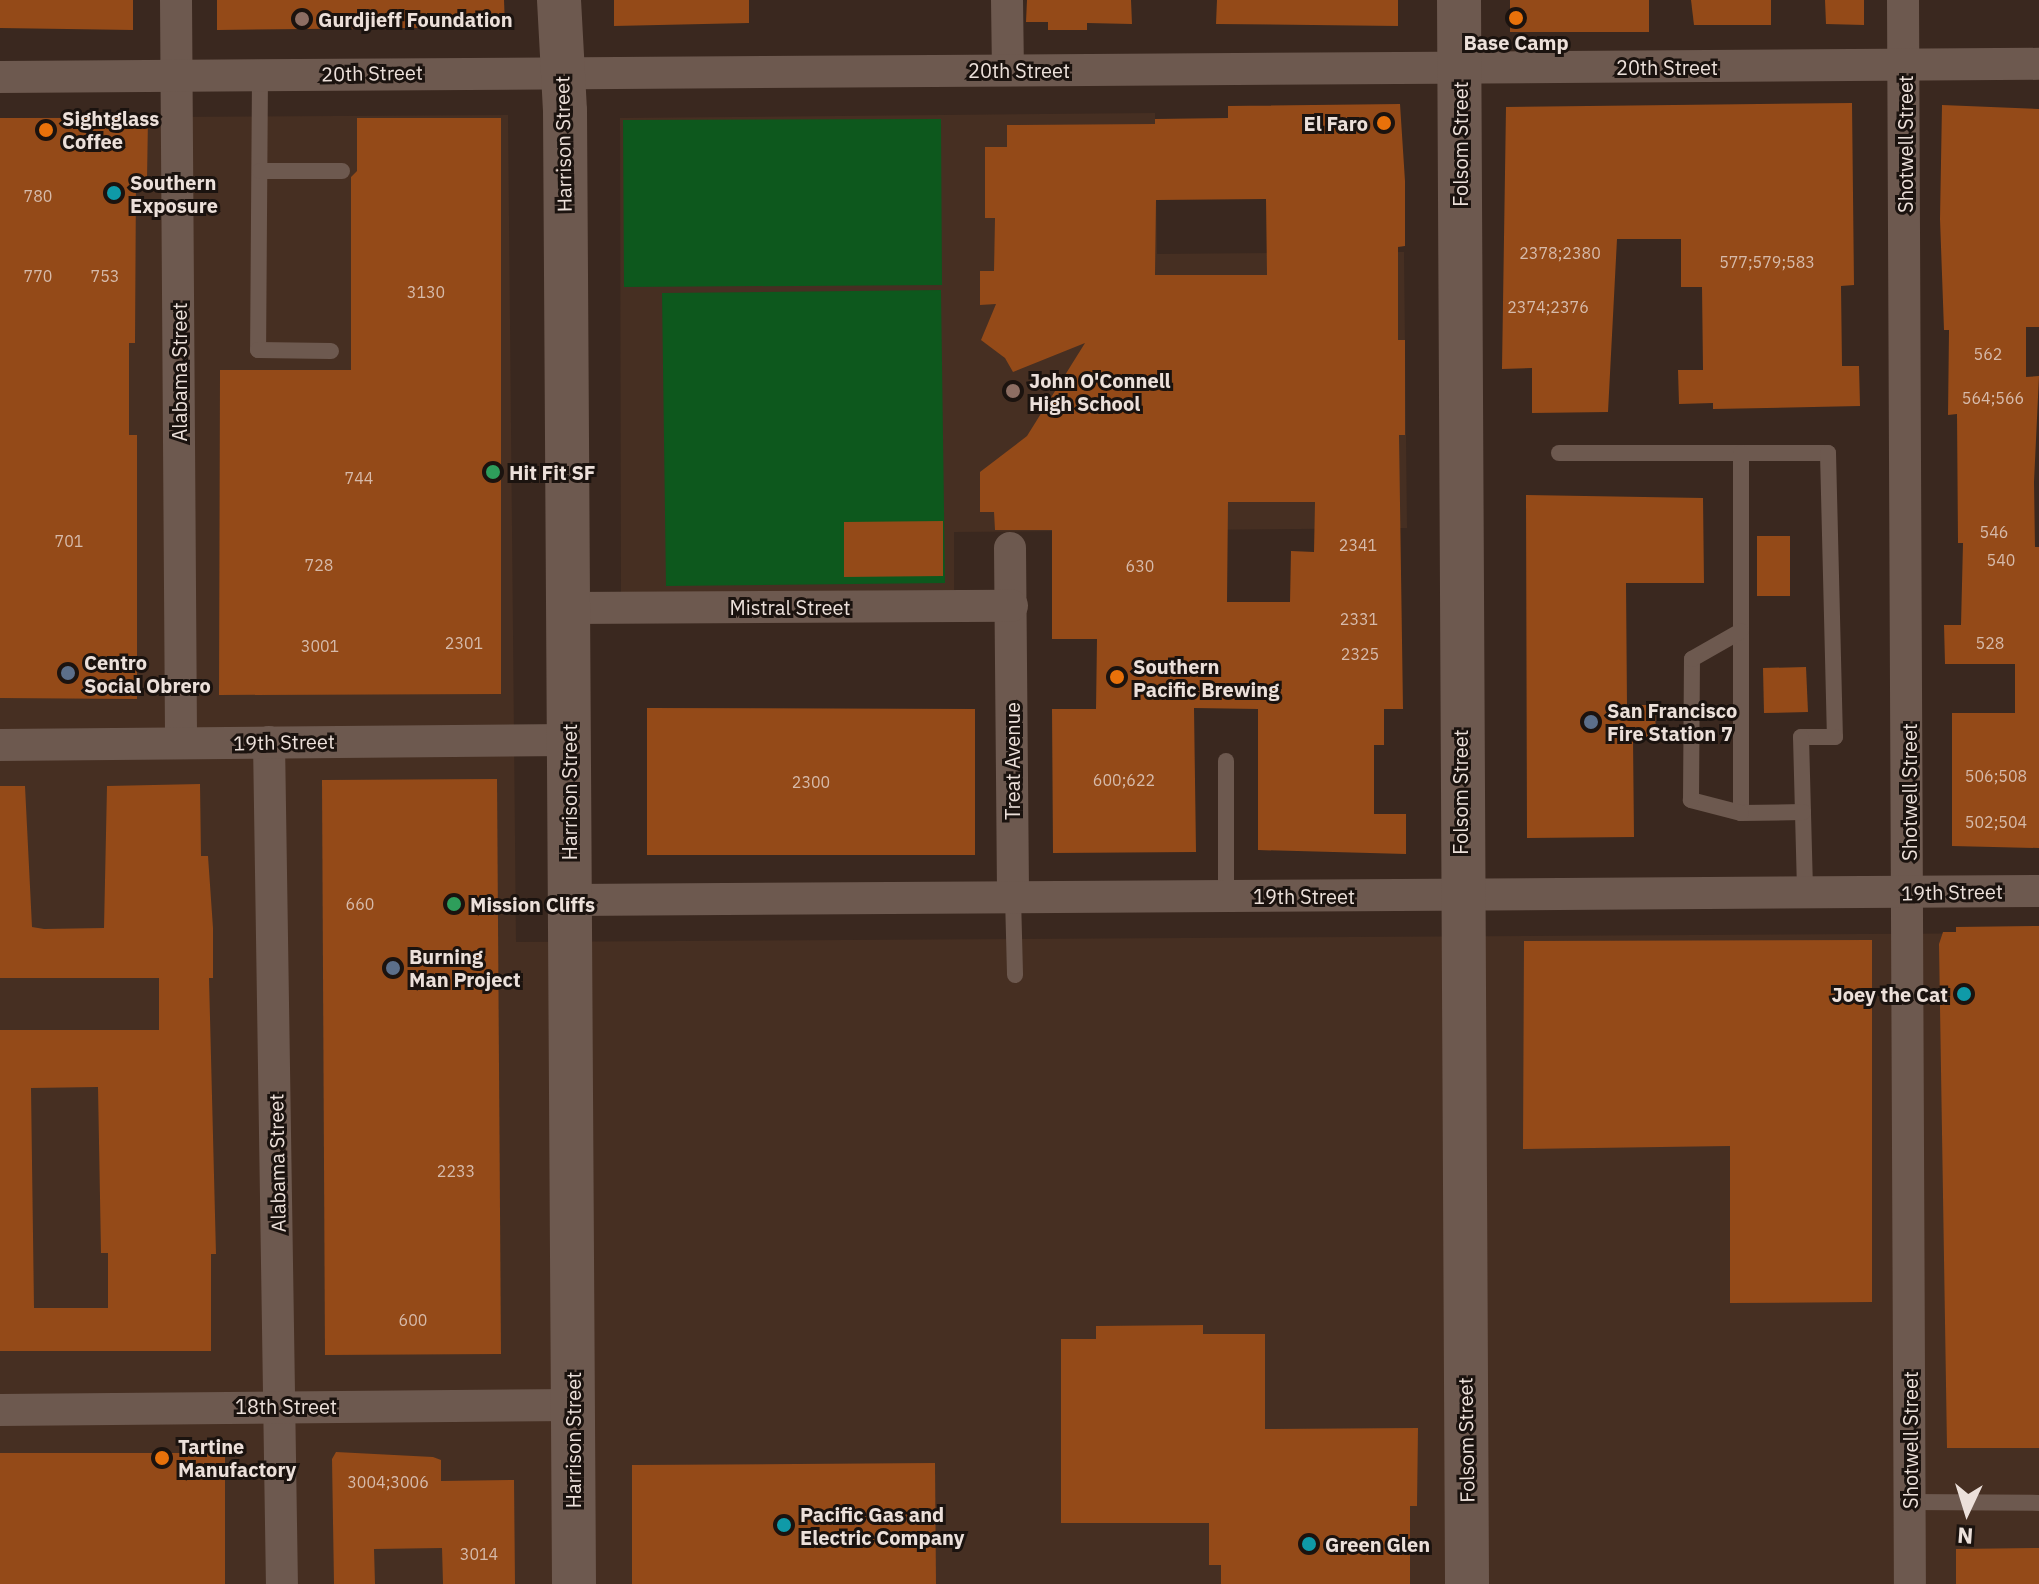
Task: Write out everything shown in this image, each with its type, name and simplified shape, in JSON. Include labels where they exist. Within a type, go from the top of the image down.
[{"type":"street","name":"Alabama Street","points":[[176,0],[181,743]]},
{"type":"street","name":"Harrison Street","points":[[559,0],[568,608],[574,1584]]},
{"type":"street","points":[[1007,0],[1008,69]]},
{"type":"street","name":"Folsom Street","points":[[1459,0],[1461,895],[1467,1584]]},
{"type":"street","name":"Shotwell Street","points":[[1903,0],[1910,892],[1910,1584]]},
{"type":"street","name":"20th Street","points":[[0,77],[562,71],[2039,64]]},
{"type":"street","name":"Treat Avenue","points":[[1010,548],[1013,897]]},
{"type":"street","name":"Mistral Street","points":[[568,608],[1012,606]]},
{"type":"street","name":"19th Street","points":[[0,745],[569,740]]},
{"type":"street","name":"Alabama Street","points":[[269,742],[282,1584]]},
{"type":"street","name":"19th Street","points":[[570,900],[2039,891]]},
{"type":"street","name":"18th Street","points":[[0,1410],[573,1405]]},
{"type":"lane","points":[[260,74],[258,350],[331,351]]},
{"type":"lane","points":[[260,171],[342,171]]},
{"type":"lane","points":[[1559,453],[1828,453],[1835,737],[1801,737],[1805,893]]},
{"type":"lane","points":[[1741,453],[1741,813]]},
{"type":"lane","points":[[1741,631],[1692,659],[1691,800],[1741,813],[1803,812]]},
{"type":"lane","points":[[1226,761],[1226,896]]},
{"type":"lane","name":"Treat Avenue","points":[[1013,897],[1015,975]]},
{"type":"lane","points":[[1910,1502],[2039,1503]]},
{"type":"shaded area","name":"John O'Connell High School","points":[[1155,113],[1157,254],[1404,252],[1407,528],[954,532],[954,590],[621,594],[620,118]]},
{"type":"shaded area","points":[[508,115],[516,942],[2039,933],[2039,1584],[0,1584],[0,118]]},
{"type":"green space","points":[[941,119],[942,285],[624,287],[623,120]]},
{"type":"green space","points":[[941,290],[945,583],[666,586],[662,293]]},
{"type":"building","points":[[0,0],[133,0],[133,30],[0,28]]},
{"type":"building","points":[[217,0],[504,0],[505,27],[217,30]]},
{"type":"building","points":[[614,0],[749,0],[749,23],[614,26]]},
{"type":"building","points":[[1027,0],[1131,0],[1132,24],[1087,23],[1087,30],[1048,30],[1048,22],[1026,22]]},
{"type":"building","points":[[1217,0],[1398,0],[1398,26],[1216,24]]},
{"type":"building","points":[[1510,0],[1649,0],[1649,32],[1510,32]]},
{"type":"building","points":[[1691,0],[1771,0],[1771,25],[1694,25]]},
{"type":"building","points":[[1825,0],[1864,0],[1864,25],[1826,24]]},
{"type":"building","points":[[1852,103],[1854,285],[1841,286],[1842,366],[1859,366],[1860,406],[1713,409],[1713,403],[1679,404],[1678,370],[1703,370],[1702,287],[1681,287],[1681,239],[1617,239],[1608,412],[1532,413],[1532,368],[1502,369],[1506,107]]},
{"type":"building","points":[[1400,104],[1405,181],[1405,246],[1398,247],[1398,340],[1405,340],[1405,435],[1399,435],[1403,709],[1384,709],[1384,745],[1374,745],[1374,814],[1406,814],[1406,854],[1258,850],[1258,709],[1194,708],[1196,852],[1053,853],[1052,709],[1096,709],[1097,639],[1052,639],[1052,530],[995,530],[994,512],[980,512],[980,472],[1027,436],[1085,343],[1013,372],[1005,358],[981,340],[996,304],[980,305],[980,271],[994,271],[995,218],[985,218],[985,147],[1007,147],[1007,125],[1155,124],[1155,119],[1228,118],[1228,106]],"holes":[[[1266,199],[1267,275],[1155,275],[1156,200]],[[1228,502],[1315,502],[1314,552],[1291,551],[1290,602],[1227,602]]]},
{"type":"building","points":[[1942,105],[2039,109],[2039,327],[2026,327],[2026,377],[2039,376],[2034,482],[2035,547],[2039,547],[2039,848],[1952,846],[1952,713],[2015,713],[2015,664],[1945,664],[1944,625],[1961,625],[1963,543],[1958,543],[1957,414],[1948,415],[1949,330],[1944,330],[1940,219]]},
{"type":"building","points":[[0,118],[148,118],[147,180],[136,180],[135,343],[129,343],[129,435],[137,435],[137,699],[0,698]]},
{"type":"building","points":[[357,118],[501,118],[501,694],[219,695],[220,370],[351,370],[351,177],[357,171]]},
{"type":"building","points":[[1526,495],[1703,498],[1704,583],[1626,583],[1627,705],[1655,705],[1656,739],[1633,739],[1634,837],[1527,838]]},
{"type":"building","points":[[943,521],[943,576],[844,577],[844,522]]},
{"type":"building","points":[[1757,536],[1790,536],[1790,596],[1757,596]]},
{"type":"building","points":[[1806,667],[1808,712],[1764,713],[1763,668]]},
{"type":"building","points":[[647,708],[975,709],[975,855],[647,855]]},
{"type":"building","points":[[497,779],[501,1354],[325,1355],[322,780]]},
{"type":"building","points":[[200,784],[201,856],[208,856],[213,928],[213,978],[209,978],[216,1254],[211,1254],[211,1351],[0,1351],[0,1030],[159,1030],[159,978],[0,978],[0,786],[25,786],[32,927],[44,929],[104,928],[107,786]],"holes":[[[98,1087],[101,1253],[108,1253],[108,1308],[34,1308],[31,1088]]]},
{"type":"building","points":[[2039,926],[2039,1448],[1947,1448],[1939,944],[1943,932],[1956,932],[1956,927]]},
{"type":"building","points":[[1872,940],[1872,1302],[1730,1303],[1730,1146],[1523,1149],[1524,941]]},
{"type":"building","points":[[1203,1325],[1203,1334],[1265,1334],[1265,1429],[1418,1428],[1417,1506],[1410,1506],[1410,1584],[1221,1584],[1221,1565],[1209,1565],[1209,1523],[1061,1523],[1061,1339],[1096,1339],[1096,1326]]},
{"type":"building","points":[[336,1452],[433,1457],[441,1460],[441,1481],[514,1480],[515,1584],[443,1584],[442,1548],[374,1549],[375,1584],[334,1584],[332,1459]]},
{"type":"building","points":[[0,1453],[225,1453],[225,1584],[0,1584]]},
{"type":"building","name":"Pacific Gas and Electric Company","points":[[935,1463],[936,1584],[632,1584],[632,1465]]},
{"type":"building","points":[[2039,1548],[2039,1584],[1956,1584],[1956,1549]]},
{"type":"place","name":"Base Camp","points":[[1516,18]]},
{"type":"place","name":"Gurdjieff Foundation","points":[[302,19]]},
{"type":"place","name":"El Faro","points":[[1384,123]]},
{"type":"place","name":"Sightglass Coffee","points":[[46,130]]},
{"type":"place","name":"Southern Exposure","points":[[114,193]]},
{"type":"place","name":"John O'Connell High School","points":[[1013,391]]},
{"type":"place","name":"Hit Fit SF","points":[[493,472]]},
{"type":"place","name":"Centro Social Obrero","points":[[68,673]]},
{"type":"place","name":"Southern Pacific Brewing","points":[[1117,677]]},
{"type":"place","name":"San Francisco Fire Station 7","points":[[1591,722]]},
{"type":"place","name":"Mission Cliffs","points":[[454,904]]},
{"type":"place","name":"Burning Man Project","points":[[393,968]]},
{"type":"place","name":"Joey the Cat","points":[[1964,994]]},
{"type":"place","name":"Tartine Manufactory","points":[[162,1458]]},
{"type":"place","name":"Pacific Gas and Electric Company","points":[[784,1525]]},
{"type":"place","name":"Green Glen","points":[[1309,1544]]}]
